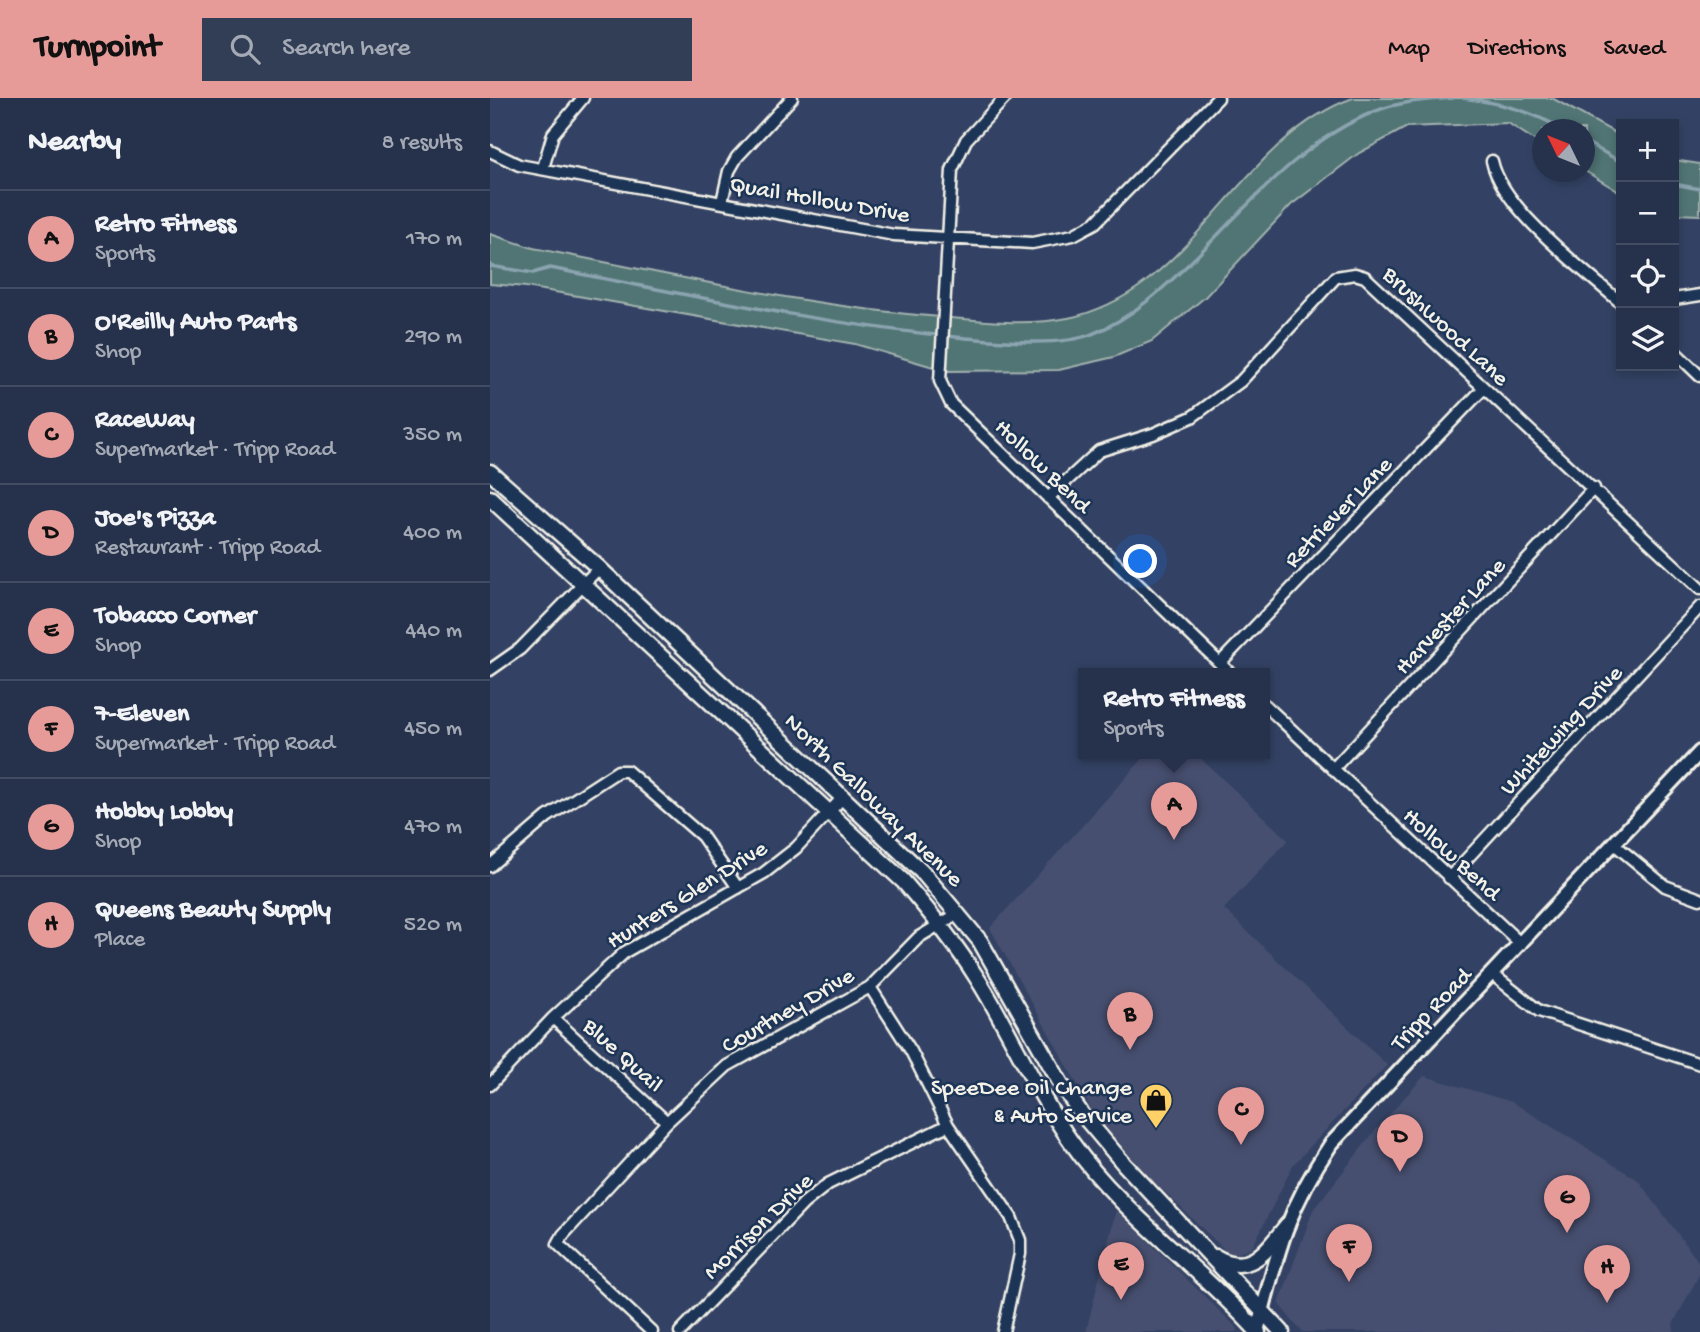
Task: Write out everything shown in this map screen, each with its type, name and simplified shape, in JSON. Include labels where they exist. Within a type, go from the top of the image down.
[{"type":"main road","name":"North Galloway Avenue","points":[[490,472],[599,568],[924,874],[959,913],[1000,972],[1060,1084],[1098,1134],[1282,1332]]},
{"type":"main road","name":"North Galloway Avenue","points":[[490,498],[903,881],[940,924],[978,979],[1020,1058],[1073,1145],[1116,1193],[1257,1332]]},
{"type":"main road","points":[[1020,1058],[1041,1048]]},
{"type":"main road","points":[[1207,1252],[1227,1264],[1251,1263],[1262,1256],[1287,1225]]},
{"type":"street","points":[[543,167],[553,134],[583,98]]},
{"type":"street","points":[[722,202],[729,171],[737,158],[792,98]]},
{"type":"street","name":"Hollow Bend","points":[[1005,98],[966,140],[951,170],[939,358],[940,381],[951,404],[1225,668]]},
{"type":"street","name":"Quail Hollow Drive","points":[[490,151],[519,165],[543,167],[863,231],[1032,243],[1073,235],[1095,223],[1218,98]]},
{"type":"street","points":[[1492,161],[1496,179],[1539,231],[1616,299]]},
{"type":"street","name":"Brushwood Lane","points":[[1048,498],[1099,451],[1153,434],[1192,417],[1241,381],[1336,277],[1365,277],[1700,589]]},
{"type":"street","points":[[1679,298],[1700,295]]},
{"type":"street","points":[[1679,356],[1700,376]]},
{"type":"street","name":"Retriever Lane","points":[[1220,663],[1483,387]]},
{"type":"street","name":"Harvester Lane","points":[[1333,769],[1594,488]]},
{"type":"street","points":[[490,670],[520,649],[599,568]]},
{"type":"street","name":"Whitewing Drive","points":[[1449,878],[1700,607]]},
{"type":"street","name":"Hollow Bend","points":[[1270,710],[1521,944]]},
{"type":"street","name":"Tripp Road","points":[[1257,1332],[1275,1255],[1298,1197],[1331,1144],[1700,752]]},
{"type":"street","points":[[490,866],[547,817],[618,771],[627,771],[702,836],[738,888]]},
{"type":"street","name":"Hunters Glen Drive","points":[[490,1085],[553,1018],[625,952],[738,888],[796,848],[844,796]]},
{"type":"street","points":[[1614,844],[1665,886],[1700,899]]},
{"type":"street","name":"Courtney Drive","points":[[652,1332],[558,1244],[667,1122],[727,1066],[870,987],[919,937],[959,913]]},
{"type":"street","points":[[1492,974],[1539,1011],[1700,1064]]},
{"type":"street","points":[[870,987],[911,1051],[948,1125],[1011,1217],[1020,1240],[1020,1254],[1003,1332]]},
{"type":"street","name":"Blue Quail","points":[[553,1018],[667,1122]]},
{"type":"street","name":"Morrison Drive","points":[[680,1332],[803,1203],[828,1184],[948,1125]]},
{"type":"shaded area","points":[[1142,759],[1201,759],[1288,840],[1224,909],[1387,1065],[1293,1165],[1252,1248],[1231,1256],[1144,1172],[1093,1112],[990,928]]},
{"type":"shaded area","points":[[1424,1076],[1512,1102],[1638,1180],[1700,1264],[1700,1273],[1673,1324],[1674,1332],[1303,1332],[1294,1323],[1279,1304],[1313,1210],[1378,1127]]},
{"type":"shaded area","points":[[1116,1210],[1238,1329],[1237,1332],[1086,1332]]},
{"type":"green space","points":[[1353,98],[1552,98],[1590,119],[1532,119],[1532,139],[1508,123],[1407,127],[1359,153],[1291,205],[1205,297],[1152,341],[1114,357],[1059,370],[947,371],[855,344],[526,287],[490,284],[490,234],[533,248],[838,305],[988,321],[1037,322],[1068,318],[1108,305],[1144,283],[1170,261],[1267,156],[1321,113]]},
{"type":"green space","points":[[1595,122],[1616,133],[1616,190],[1595,177]]},
{"type":"green space","points":[[1679,161],[1700,164],[1700,215],[1679,214]]},
{"type":"waterway","points":[[490,266],[533,273],[550,268],[757,308],[914,332],[1013,341],[1064,341],[1107,327],[1161,290],[1279,174],[1325,138],[1350,123],[1385,108],[1453,98]]},
{"type":"waterway","points":[[1463,98],[1490,102],[1542,119]]},
{"type":"waterway","points":[[1595,147],[1616,159]]},
{"type":"waterway","points":[[1679,185],[1700,189]]},
{"type":"place","name":"Retro Fitness","points":[[1174,840]]},
{"type":"place","name":"O'Reilly Auto Parts","points":[[1130,1050]]},
{"type":"place","name":"SpeeDee Oil Change & Auto Service","points":[[1156,1130]]},
{"type":"place","name":"RaceWay","points":[[1241,1145]]},
{"type":"place","name":"Joe's Pizza","points":[[1400,1172]]},
{"type":"place","name":"Hobby Lobby","points":[[1567,1233]]},
{"type":"place","name":"7-Eleven","points":[[1349,1282]]},
{"type":"place","name":"Tobacco Corner","points":[[1121,1300]]},
{"type":"place","name":"Queens Beauty Supply","points":[[1607,1303]]}]
